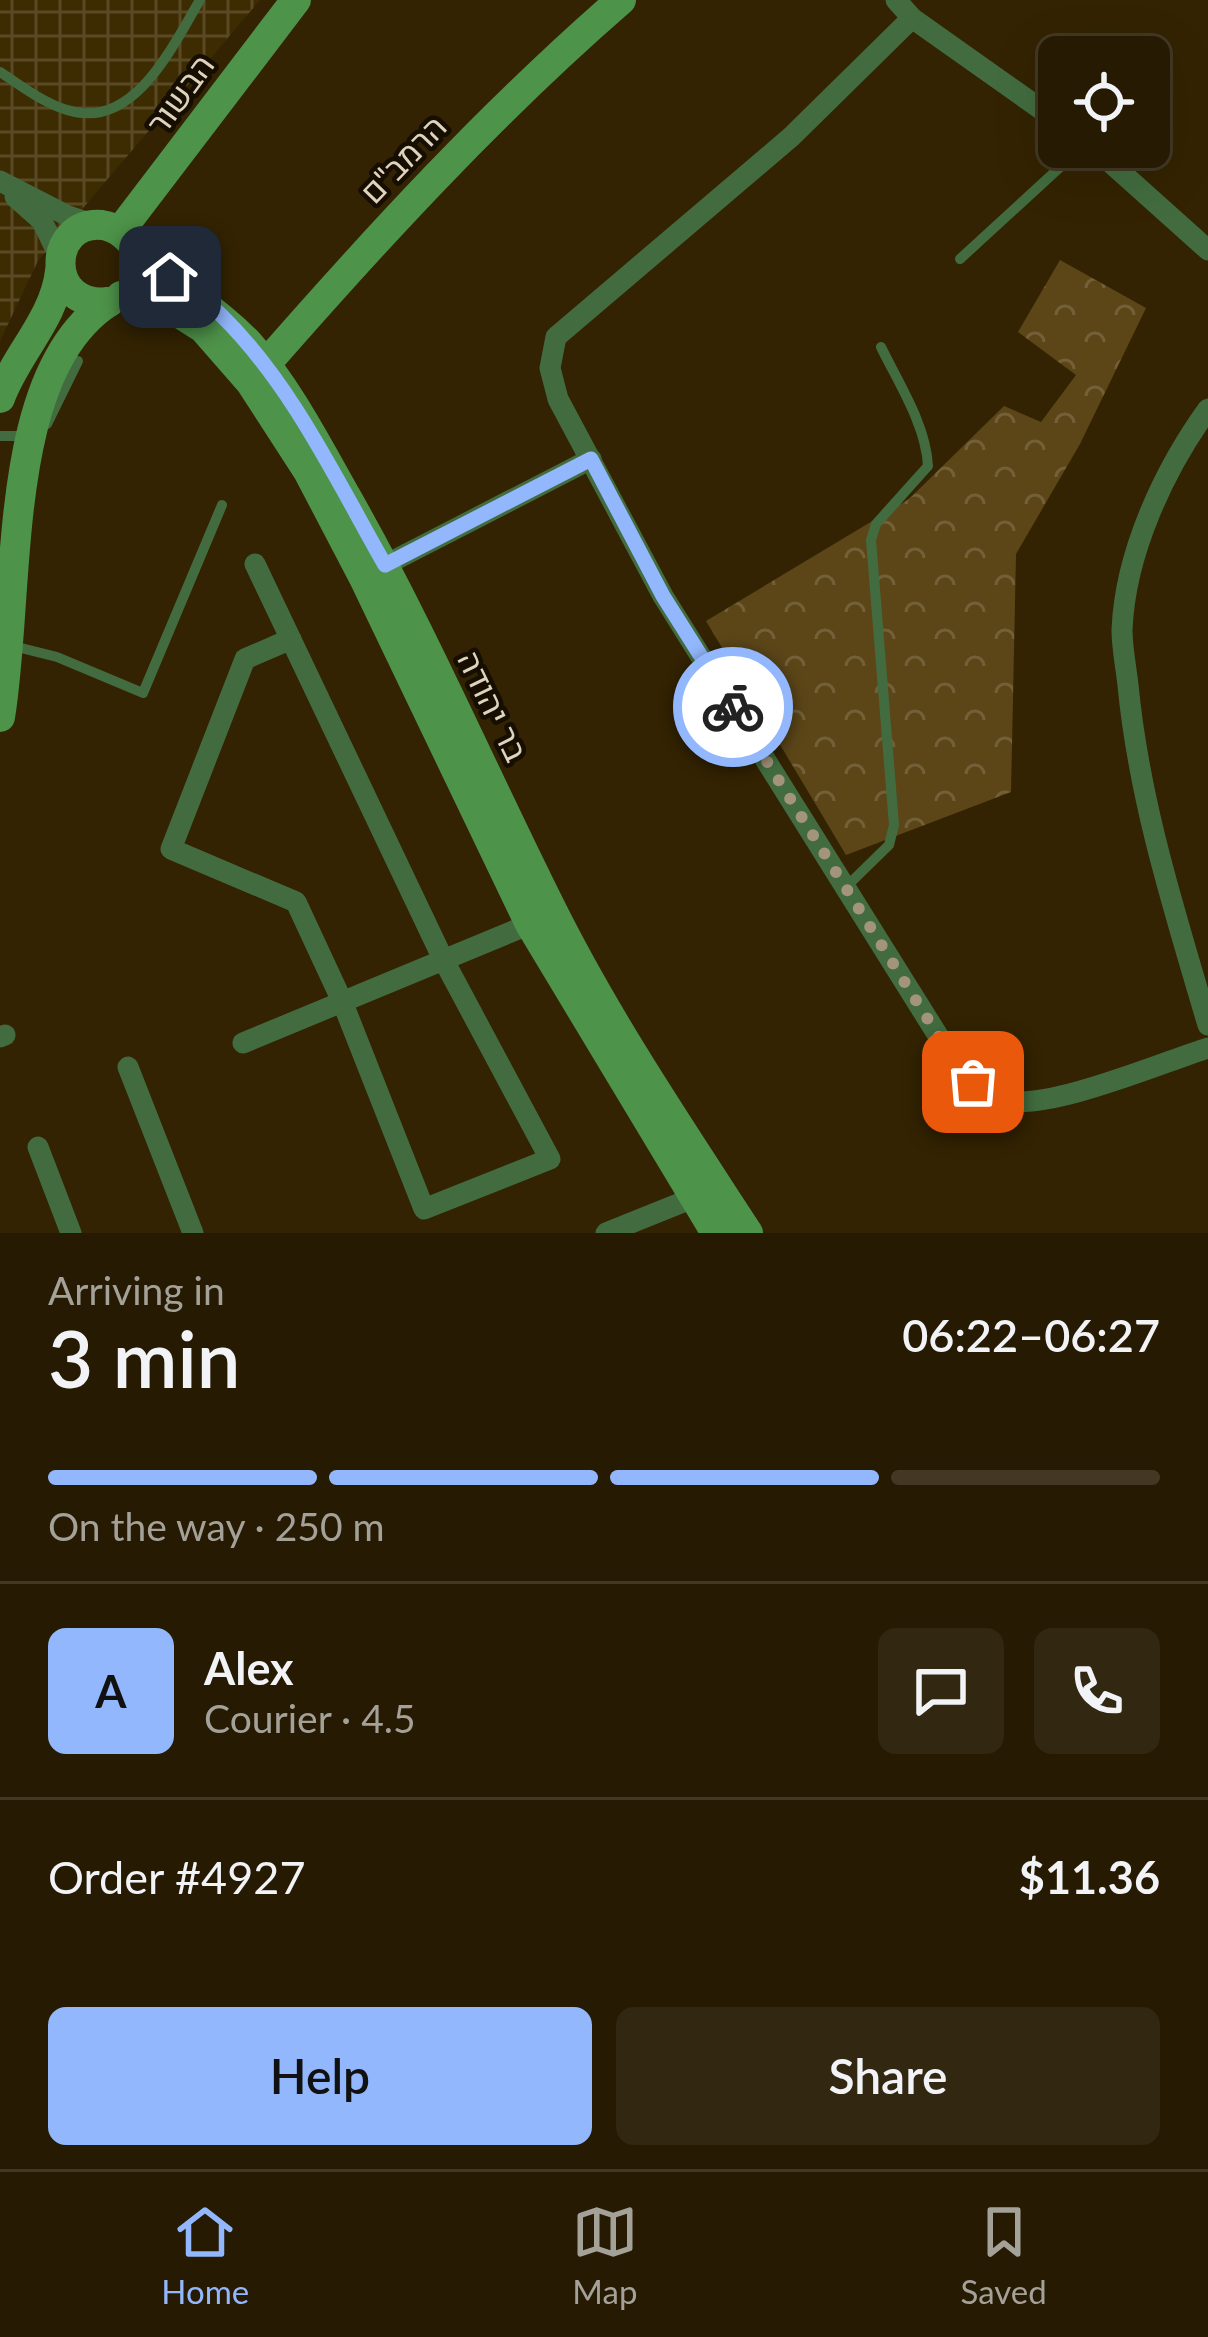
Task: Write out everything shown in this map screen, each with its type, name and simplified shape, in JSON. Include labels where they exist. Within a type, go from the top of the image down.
[{"type":"street","name":"הבשור","points":[[116,233],[296,0]]},
{"type":"street","name":"הרמב\"ם","points":[[254,369],[544,67],[621,0]]},
{"type":"street","points":[[896,0],[912,18],[1038,107]]},
{"type":"street","points":[[912,18],[791,137],[556,337],[550,368],[558,399],[663,596],[947,1050],[973,1082],[1003,1100],[1038,1103],[1208,1048]]},
{"type":"street","points":[[1117,168],[1208,250]]},
{"type":"street","points":[[0,183],[116,233],[137,255],[135,278],[115,299],[83,316],[66,332],[39,369],[7,437],[0,718]]},
{"type":"street","points":[[0,183],[42,221],[65,284],[84,300],[115,299]]},
{"type":"street","points":[[0,398],[58,294],[60,264],[72,235],[116,233]]},
{"type":"street","name":"בר יהודה","points":[[116,233],[218,312],[254,369],[364,578],[530,924],[716,1233]]},
{"type":"street","name":"בר יהודה","points":[[115,299],[156,298],[182,311],[254,369],[325,460],[385,565],[553,911],[636,1056],[748,1233]]},
{"type":"street","points":[[1208,409],[1154,502],[1134,565],[1122,629],[1131,718],[1147,804],[1208,1025]]},
{"type":"street","points":[[385,565],[591,459]]},
{"type":"street","points":[[255,564],[442,959],[550,1160],[424,1209],[342,1001],[296,902],[171,849],[245,658],[290,639]]},
{"type":"street","points":[[243,1042],[530,924]]},
{"type":"street","points":[[128,1067],[193,1233]]},
{"type":"street","points":[[38,1147],[71,1233]]},
{"type":"street","points":[[609,1232],[693,1198]]},
{"type":"lane","points":[[0,72],[74,112],[96,113],[122,104],[148,80],[200,0]]},
{"type":"lane","points":[[960,259],[1059,168]]},
{"type":"lane","points":[[848,886],[890,844],[894,825],[871,540],[876,524],[928,466],[917,423],[881,347]]},
{"type":"lane","points":[[7,437],[45,428],[78,361]]},
{"type":"lane","points":[[4,645],[57,656],[143,693],[222,505]]},
{"type":"shaded area","points":[[0,0],[260,0],[38,261],[0,341]]},
{"type":"green space","points":[[1060,260],[1146,308],[1080,444],[1016,554],[1011,792],[846,855],[706,621],[909,499],[1004,406],[1041,422],[1076,375],[1018,332]]},
{"type":"way so far","points":[[733,707],[947,1050],[973,1082]]},
{"type":"route","points":[[170,277],[218,312],[265,365],[385,565],[591,459],[663,596],[733,707]]}]
